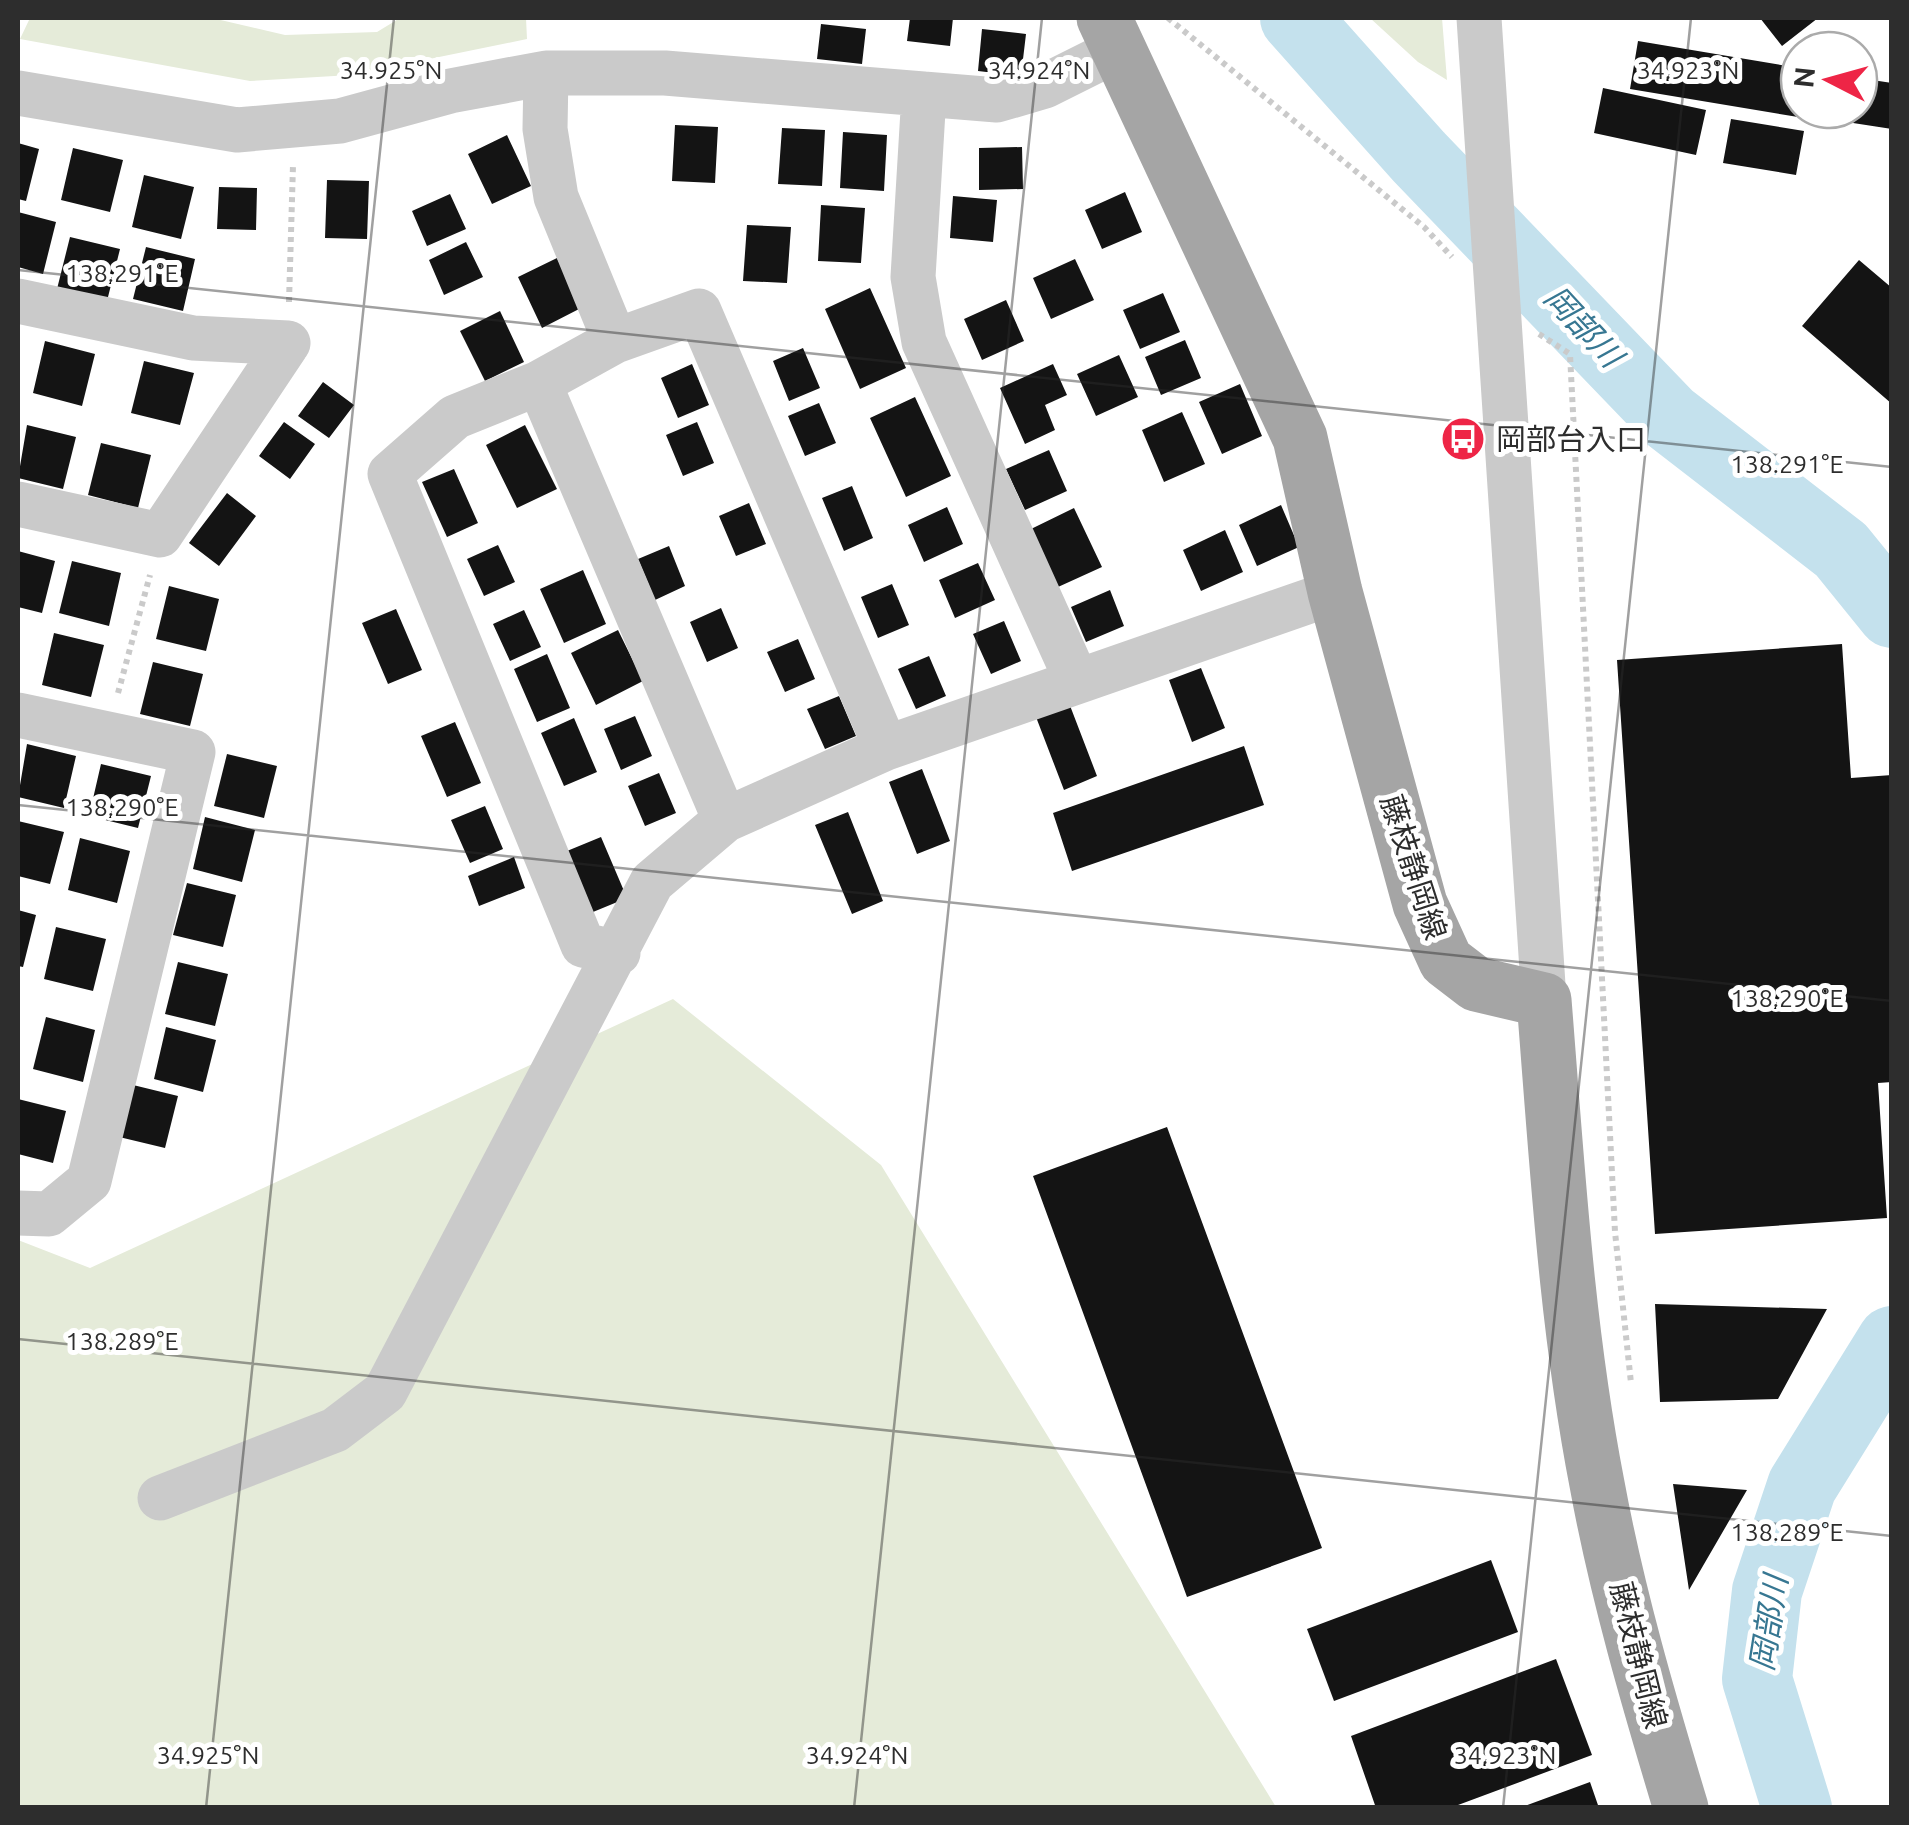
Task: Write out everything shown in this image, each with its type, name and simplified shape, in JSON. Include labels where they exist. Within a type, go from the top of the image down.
[{"type":"main road","name":"藤枝静岡線","points":[[1112,33],[1300,438],[1335,592],[1420,904],[1446,961],[1476,984],[1544,1000],[1567,1282],[1597,1485],[1654,1720],[1681,1808]]},
{"type":"street","points":[[1478,18],[1544,1000]]},
{"type":"street","points":[[18,93],[237,130],[340,120],[450,91],[546,73],[666,73],[996,100],[1046,86],[1112,33]]},
{"type":"street","points":[[546,73],[546,129],[556,197],[615,341]]},
{"type":"street","points":[[924,94],[913,278],[924,342],[1076,679]]},
{"type":"street","points":[[18,300],[194,338],[288,343]]},
{"type":"street","points":[[618,953],[583,944],[390,474],[455,417],[539,384],[615,341],[700,310],[886,748]]},
{"type":"street","points":[[18,504],[160,536],[288,343]]},
{"type":"street","points":[[539,384],[725,820]]},
{"type":"street","points":[[160,1498],[336,1430],[386,1392],[652,882],[725,820],[886,748],[1335,592]]},
{"type":"street","points":[[18,715],[193,752],[89,1180],[49,1214],[18,1213]]},
{"type":"path","points":[[288,343],[294,126]]},
{"type":"path","points":[[108,733],[160,536]]},
{"type":"green space","points":[[30,18],[212,18],[285,35],[377,32],[400,18],[526,18],[527,39],[351,75],[250,81],[20,39]]},
{"type":"green space","points":[[1370,18],[1442,18],[1447,80],[1418,62]]},
{"type":"green space","points":[[673,999],[881,1165],[1276,1807],[18,1807],[18,1240],[90,1268]]},
{"type":"building","points":[[910,18],[953,18],[950,46],[907,41]]},
{"type":"building","points":[[1760,18],[1818,18],[1803,30],[1779,30],[1779,42]]},
{"type":"building","points":[[821,24],[866,29],[862,64],[817,59]]},
{"type":"building","points":[[982,29],[1026,34],[1021,76],[978,71]]},
{"type":"building","points":[[1638,41],[1779,65],[1779,114],[1630,89]]},
{"type":"building","points":[[1879,81],[1892,83],[1892,129],[1879,127]]},
{"type":"building","points":[[1603,88],[1706,110],[1696,155],[1594,133]]},
{"type":"building","points":[[1731,119],[1779,127],[1779,130],[1804,131],[1796,175],[1723,163]]},
{"type":"building","points":[[675,125],[718,127],[715,183],[672,181]]},
{"type":"building","points":[[782,128],[825,130],[822,186],[778,184]]},
{"type":"building","points":[[843,132],[887,135],[884,191],[840,188]]},
{"type":"building","points":[[507,135],[531,186],[492,204],[468,154]]},
{"type":"building","points":[[18,143],[39,149],[26,201],[18,199]]},
{"type":"building","points":[[1022,147],[1023,189],[979,190],[979,148]]},
{"type":"building","points":[[73,148],[123,160],[110,212],[61,200]]},
{"type":"building","points":[[144,175],[194,187],[181,239],[132,227]]},
{"type":"building","points":[[327,180],[369,181],[367,239],[325,238]]},
{"type":"building","points":[[219,187],[257,188],[256,230],[217,229]]},
{"type":"building","points":[[1125,192],[1142,232],[1102,249],[1085,210]]},
{"type":"building","points":[[450,194],[466,229],[427,246],[412,211]]},
{"type":"building","points":[[953,196],[997,200],[993,242],[950,238]]},
{"type":"building","points":[[821,205],[865,208],[861,263],[818,261]]},
{"type":"building","points":[[18,212],[56,222],[43,274],[18,267]]},
{"type":"building","points":[[747,225],[791,227],[787,283],[743,281]]},
{"type":"building","points":[[70,237],[120,249],[107,301],[57,289]]},
{"type":"building","points":[[466,242],[483,277],[444,295],[429,260]]},
{"type":"building","points":[[146,247],[195,259],[183,311],[133,299]]},
{"type":"building","points":[[557,258],[581,308],[542,328],[518,277]]},
{"type":"building","points":[[1075,259],[1094,300],[1051,319],[1033,278]]},
{"type":"building","points":[[1859,260],[1892,288],[1892,404],[1802,326]]},
{"type":"building","points":[[870,288],[906,368],[860,389],[825,309]]},
{"type":"building","points":[[1163,293],[1180,332],[1140,349],[1123,310]]},
{"type":"building","points":[[1006,300],[1024,341],[982,360],[964,319]]},
{"type":"building","points":[[500,311],[524,362],[485,381],[460,331]]},
{"type":"building","points":[[1185,340],[1201,378],[1161,395],[1145,357]]},
{"type":"building","points":[[45,341],[95,354],[82,406],[33,393]]},
{"type":"building","points":[[803,348],[820,388],[789,401],[773,361]]},
{"type":"building","points":[[1119,355],[1138,397],[1096,416],[1077,374]]},
{"type":"building","points":[[144,361],[194,373],[180,425],[131,413]]},
{"type":"building","points":[[692,364],[709,405],[678,418],[661,378]]},
{"type":"building","points":[[1053,364],[1067,395],[1045,405],[1055,430],[1025,444],[1000,388]]},
{"type":"building","points":[[323,382],[354,405],[329,438],[298,416]]},
{"type":"building","points":[[1240,384],[1262,436],[1222,454],[1199,402]]},
{"type":"building","points":[[915,397],[951,476],[906,497],[870,418]]},
{"type":"building","points":[[819,403],[836,443],[805,456],[788,416]]},
{"type":"building","points":[[1182,412],[1205,464],[1164,482],[1142,430]]},
{"type":"building","points":[[284,422],[315,444],[290,479],[259,456]]},
{"type":"building","points":[[697,422],[714,463],[683,476],[666,435]]},
{"type":"building","points":[[27,425],[76,437],[63,489],[18,478]]},
{"type":"building","points":[[525,425],[557,489],[517,508],[486,445]]},
{"type":"building","points":[[101,443],[151,455],[138,508],[88,495]]},
{"type":"building","points":[[1049,450],[1067,491],[1025,510],[1006,469]]},
{"type":"building","points":[[454,469],[478,523],[447,537],[422,482]]},
{"type":"building","points":[[852,486],[873,538],[844,551],[822,498]]},
{"type":"building","points":[[227,493],[256,516],[219,566],[189,543]]},
{"type":"building","points":[[749,503],[766,544],[736,556],[719,516]]},
{"type":"building","points":[[1281,505],[1299,547],[1257,566],[1239,525]]},
{"type":"building","points":[[947,507],[963,544],[924,562],[908,525]]},
{"type":"building","points":[[1074,508],[1102,567],[1058,587],[1031,529]]},
{"type":"building","points":[[1225,530],[1243,572],[1201,591],[1183,550]]},
{"type":"building","points":[[498,545],[515,582],[484,596],[467,559]]},
{"type":"building","points":[[669,546],[685,586],[655,600],[638,559]]},
{"type":"building","points":[[18,551],[55,561],[42,613],[18,607]]},
{"type":"building","points":[[72,561],[121,573],[109,626],[59,613]]},
{"type":"building","points":[[978,563],[995,600],[955,618],[939,580]]},
{"type":"building","points":[[583,570],[606,624],[564,643],[540,589]]},
{"type":"building","points":[[892,584],[909,625],[878,638],[861,597]]},
{"type":"building","points":[[169,586],[219,599],[206,651],[156,639]]},
{"type":"building","points":[[1110,590],[1124,626],[1086,642],[1071,607]]},
{"type":"building","points":[[721,608],[738,648],[707,662],[690,622]]},
{"type":"building","points":[[396,609],[422,670],[388,684],[362,623]]},
{"type":"building","points":[[524,610],[541,647],[510,661],[493,624]]},
{"type":"building","points":[[1004,621],[1021,661],[991,674],[973,634]]},
{"type":"building","points":[[618,630],[643,681],[596,705],[571,653]]},
{"type":"building","points":[[54,633],[104,645],[91,697],[42,685]]},
{"type":"building","points":[[798,639],[815,679],[785,692],[767,652]]},
{"type":"building","points":[[1842,644],[1851,778],[1892,775],[1892,1082],[1878,1083],[1887,1218],[1655,1234],[1617,660]]},
{"type":"building","points":[[547,654],[570,708],[537,722],[514,669]]},
{"type":"building","points":[[929,656],[946,696],[916,709],[898,669]]},
{"type":"building","points":[[153,662],[203,674],[190,726],[140,714]]},
{"type":"building","points":[[1201,668],[1225,728],[1192,742],[1169,680]]},
{"type":"building","points":[[839,696],[856,736],[825,749],[807,709]]},
{"type":"building","points":[[1069,703],[1097,776],[1064,790],[1036,717]]},
{"type":"building","points":[[635,716],[652,756],[621,770],[604,729]]},
{"type":"building","points":[[574,718],[597,772],[564,786],[541,733]]},
{"type":"building","points":[[455,722],[481,783],[447,797],[421,736]]},
{"type":"building","points":[[27,744],[76,756],[64,808],[18,797]]},
{"type":"building","points":[[1244,746],[1264,805],[1072,871],[1053,813]]},
{"type":"building","points":[[227,754],[277,766],[264,818],[214,806]]},
{"type":"building","points":[[101,764],[151,776],[138,828],[89,816]]},
{"type":"building","points":[[922,769],[950,841],[917,854],[889,782]]},
{"type":"building","points":[[659,773],[676,813],[645,826],[628,786]]},
{"type":"building","points":[[485,806],[503,849],[470,863],[451,820]]},
{"type":"building","points":[[848,812],[883,901],[852,914],[815,825]]},
{"type":"building","points":[[205,817],[255,830],[242,882],[193,869]]},
{"type":"building","points":[[18,821],[64,832],[50,884],[18,876]]},
{"type":"building","points":[[601,837],[627,898],[593,912],[567,851]]},
{"type":"building","points":[[80,838],[130,851],[117,903],[68,890]]},
{"type":"building","points":[[514,857],[525,888],[479,906],[468,876]]},
{"type":"building","points":[[187,883],[236,895],[223,947],[173,935]]},
{"type":"building","points":[[18,910],[36,915],[23,967],[18,966]]},
{"type":"building","points":[[56,927],[106,939],[93,991],[44,979]]},
{"type":"building","points":[[178,962],[228,974],[215,1026],[165,1014]]},
{"type":"building","points":[[46,1017],[95,1030],[83,1082],[33,1069]]},
{"type":"building","points":[[166,1027],[216,1040],[203,1092],[154,1079]]},
{"type":"building","points":[[129,1084],[178,1096],[165,1148],[115,1136]]},
{"type":"building","points":[[18,1099],[66,1111],[53,1163],[18,1154]]},
{"type":"building","points":[[1167,1127],[1322,1548],[1187,1597],[1033,1176]]},
{"type":"building","points":[[1655,1304],[1827,1309],[1778,1399],[1660,1402]]},
{"type":"building","points":[[1673,1484],[1747,1490],[1689,1590]]},
{"type":"building","points":[[1491,1560],[1518,1632],[1334,1701],[1307,1629]]},
{"type":"building","points":[[1556,1659],[1592,1755],[1450,1808],[1376,1808],[1351,1736]]},
{"type":"building","points":[[1590,1782],[1599,1808],[1522,1808],[1522,1807]]},
{"type":"waterway","name":"岡部川","points":[[1295,18],[1419,157],[1669,417],[1841,550],[1892,613]]},
{"type":"waterway","name":"岡部川","points":[[1797,1808],[1757,1679],[1767,1591],[1802,1486],[1892,1341]]},
{"type":"place","name":"岡部台入口","points":[[1463,439]]}]
